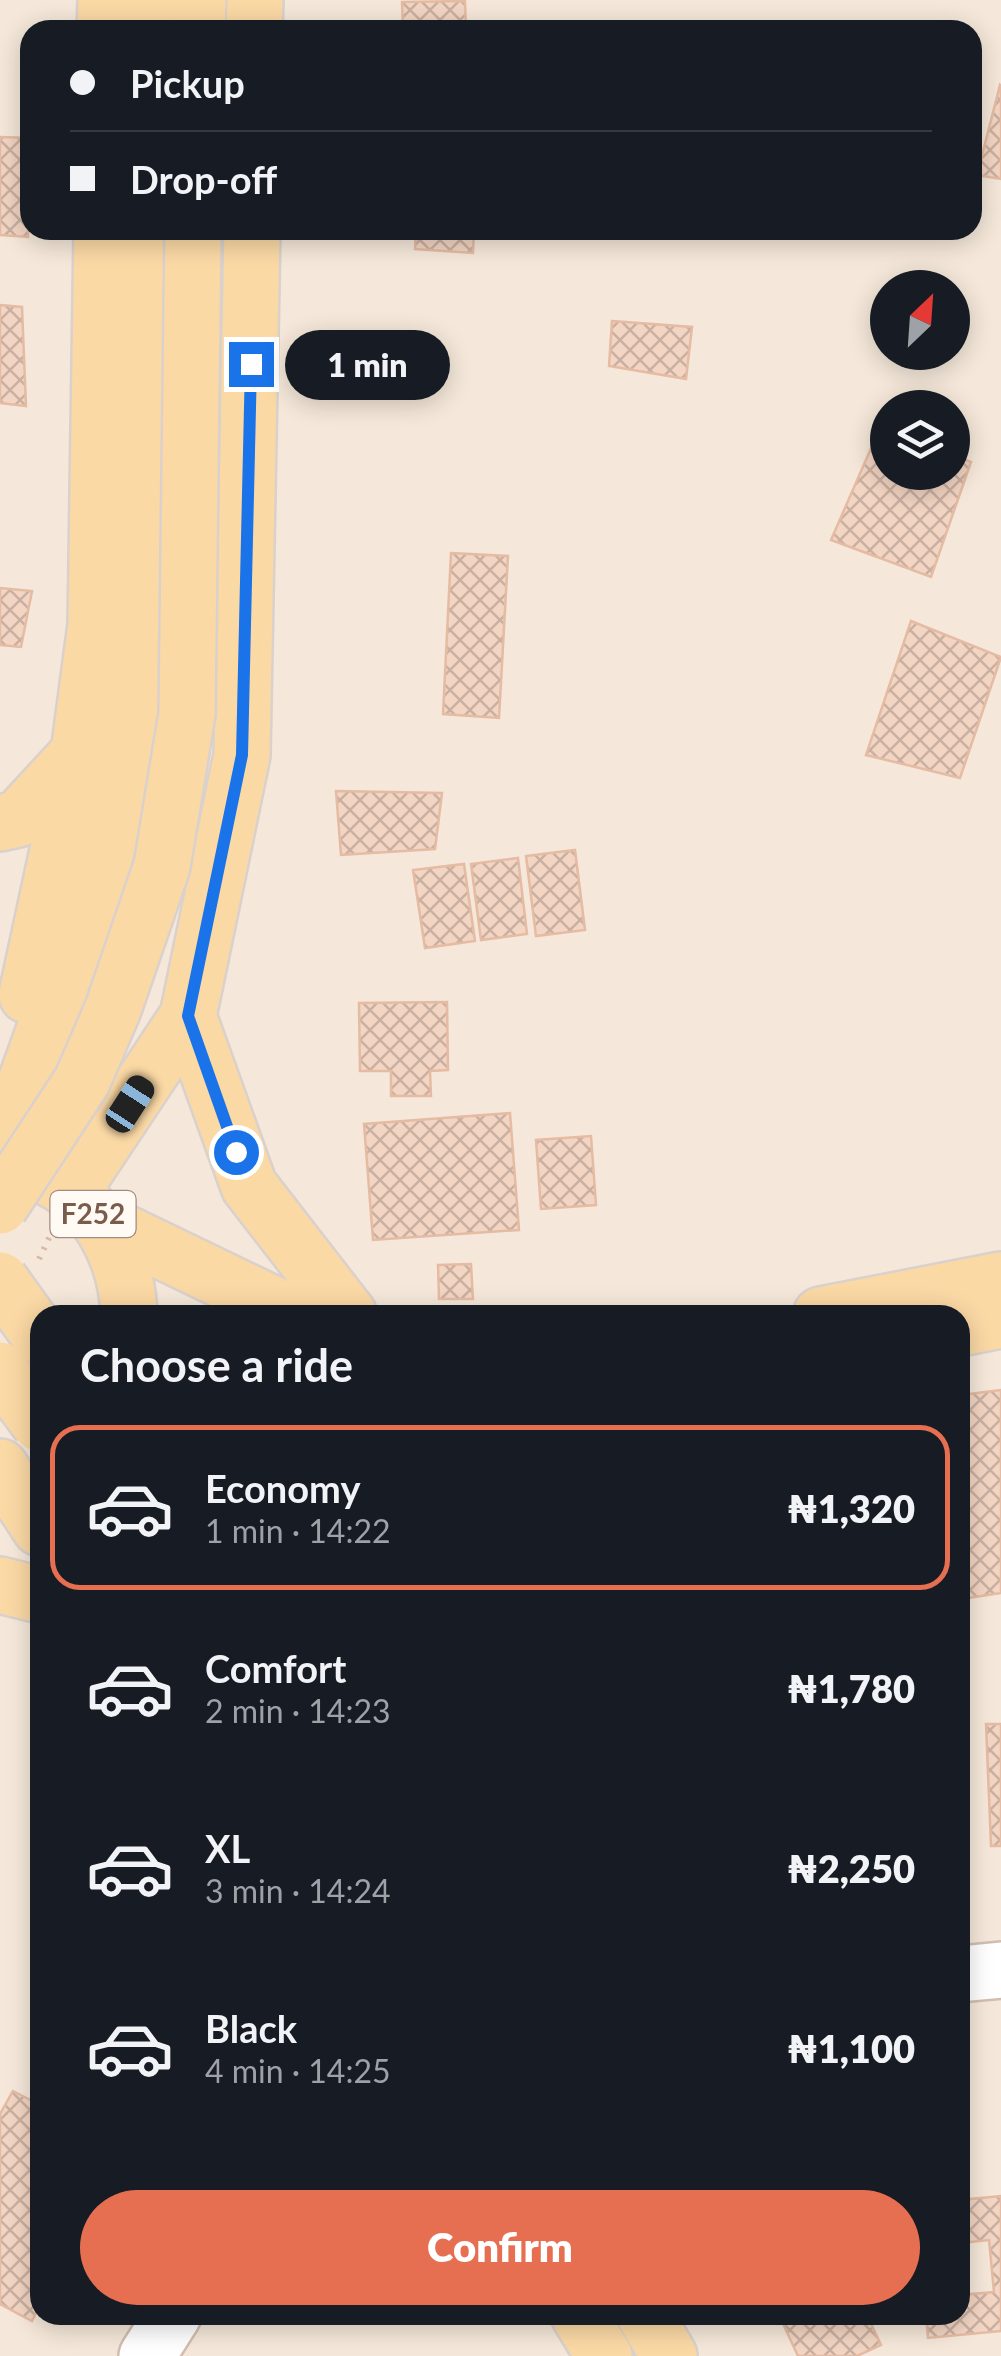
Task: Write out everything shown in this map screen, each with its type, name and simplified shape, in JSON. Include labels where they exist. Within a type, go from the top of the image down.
[{"type":"main road","points":[[0,1124],[79,753],[96,624],[102,240]]},
{"type":"main road","points":[[0,1124],[22,1093],[97,884],[130,766],[144,583],[145,240]]},
{"type":"main road","points":[[0,1206],[82,1080],[113,1008],[162,866],[188,714],[192,240]]},
{"type":"main road","points":[[252,240],[242,755],[188,1016],[85,1206],[276,1305]]},
{"type":"main road","points":[[0,823],[18,819],[79,753]]},
{"type":"main road","points":[[188,1016],[249,1186],[342,1305]]},
{"type":"main road","name":"F252","points":[[0,1162],[47,1176],[85,1206],[118,1253],[129,1305]]},
{"type":"main road","points":[[16,1276],[30,1311]]},
{"type":"main road","points":[[873,1305],[1001,1280]]},
{"type":"main road","points":[[970,1326],[1001,1320]]},
{"type":"main road","points":[[0,1370],[30,1410]]},
{"type":"main road","points":[[30,1452],[0,1464],[30,1512]]},
{"type":"main road","points":[[0,1585],[30,1592]]},
{"type":"main road","points":[[585,2325],[604,2356]]},
{"type":"main road","points":[[651,2325],[669,2356]]},
{"type":"street","points":[[970,1973],[1001,1970]]},
{"type":"street","points":[[147,2356],[166,2325]]},
{"type":"path","points":[[16,1276],[85,1206]]},
{"type":"shaded area","points":[[0,0],[1001,0],[1001,2356],[0,2356]]},
{"type":"building","points":[[465,1],[466,20],[403,20],[402,2]]},
{"type":"building","points":[[1000,85],[1001,179],[982,176],[982,155]]},
{"type":"building","points":[[0,137],[20,138],[20,236],[0,235]]},
{"type":"building","points":[[415,240],[474,240],[473,253],[415,249]]},
{"type":"building","points":[[0,305],[22,307],[26,406],[0,403]]},
{"type":"building","points":[[612,321],[692,327],[686,379],[609,366]]},
{"type":"building","points":[[870,451],[870,490],[961,490],[931,577],[831,540]]},
{"type":"building","points":[[451,553],[508,556],[499,718],[443,714]]},
{"type":"building","points":[[0,588],[32,591],[21,647],[0,645]]},
{"type":"building","points":[[911,621],[1001,657],[960,778],[866,755]]},
{"type":"building","points":[[336,791],[442,793],[435,849],[341,855]]},
{"type":"building","points":[[575,850],[585,930],[536,936],[526,856]]},
{"type":"building","points":[[518,858],[527,934],[481,940],[471,864]]},
{"type":"building","points":[[464,864],[475,941],[425,948],[413,870]]},
{"type":"building","points":[[447,1002],[448,1070],[430,1071],[431,1096],[391,1096],[391,1071],[360,1071],[359,1003]]},
{"type":"building","points":[[510,1113],[519,1230],[373,1240],[364,1124]]},
{"type":"building","points":[[591,1136],[596,1205],[541,1209],[536,1140]]},
{"type":"building","points":[[471,1264],[473,1299],[439,1299],[438,1265]]},
{"type":"building","points":[[1001,1390],[1001,1593],[970,1598],[970,1394]]},
{"type":"building","points":[[986,1724],[1001,1724],[1001,1846],[991,1846]]},
{"type":"building","points":[[13,2091],[30,2100],[30,2320],[0,2304],[0,2114]]},
{"type":"building","points":[[1001,2196],[1001,2331],[928,2338],[927,2325],[970,2325],[970,2294],[994,2292],[989,2240],[970,2242],[970,2199]]},
{"type":"building","points":[[784,2325],[872,2325],[881,2345],[857,2356],[798,2356]]},
{"type":"route","points":[[236,1152],[188,1016],[242,755],[251,364]]}]
